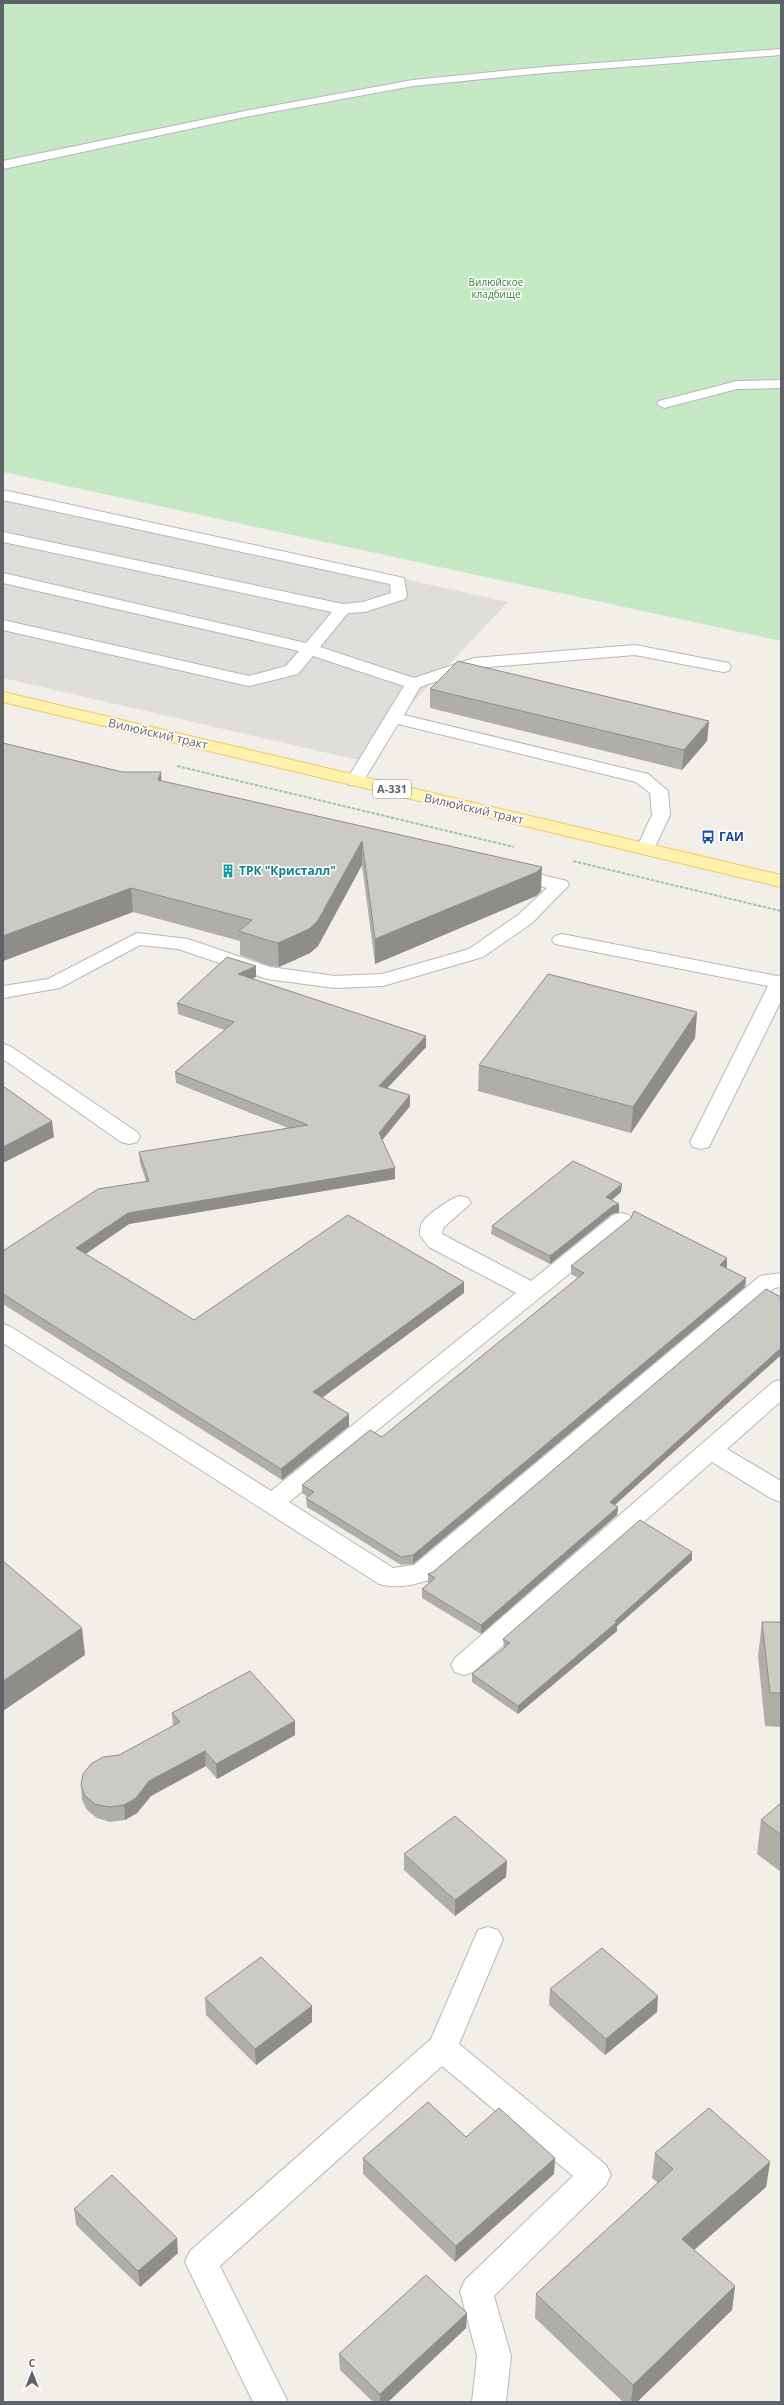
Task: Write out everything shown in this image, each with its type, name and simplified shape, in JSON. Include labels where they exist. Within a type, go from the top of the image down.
[{"type":"main road","name":"Вилюйский тракт","points":[[3,697],[781,881]]},
{"type":"street","points":[[3,165],[245,114],[413,83],[544,70],[781,52]]},
{"type":"street","points":[[664,404],[737,385],[781,384]]},
{"type":"street","points":[[3,495],[398,581],[399,596],[365,607],[343,609],[3,537]]},
{"type":"street","points":[[3,578],[310,649],[414,684],[474,663],[635,650],[723,667]]},
{"type":"street","points":[[3,625],[249,681],[292,670],[343,609]]},
{"type":"street","points":[[356,781],[414,684]]},
{"type":"street","points":[[393,718],[642,778],[659,791],[662,815],[646,849]]},
{"type":"street","points":[[3,992],[53,984],[137,940],[181,943],[268,973],[335,982],[383,980],[476,953],[525,919],[560,886],[498,870]]},
{"type":"street","points":[[562,940],[781,983],[701,1142]]},
{"type":"street","points":[[3,1050],[129,1137]]},
{"type":"street","points":[[460,1203],[432,1225],[432,1235],[437,1242],[531,1292]]},
{"type":"street","points":[[272,1503],[621,1220]]},
{"type":"street","points":[[3,1332],[388,1577],[408,1577],[423,1572],[768,1281],[781,1280]]},
{"type":"street","points":[[464,1665],[781,1388]]},
{"type":"street","points":[[710,1449],[781,1493]]},
{"type":"street","points":[[271,2402],[201,2262],[442,2048],[488,1939]]},
{"type":"street","points":[[442,2048],[595,2175],[476,2290],[494,2356],[489,2402]]},
{"type":"path","points":[[173,765],[522,849]]},
{"type":"path","points":[[569,860],[779,911],[781,906]]},
{"type":"shaded area","points":[[3,490],[508,602],[358,760],[3,678]]},
{"type":"green space","name":"Вилюйское кладбище","points":[[3,3],[781,3],[781,641],[3,472]]},
{"type":"building","points":[[458,661],[709,721],[684,750],[430,689]]},
{"type":"building","name":"ТРК \"Кристалл\"","points":[[3,743],[122,772],[161,772],[158,780],[542,867],[537,872],[375,939],[362,841],[317,922],[309,929],[278,943],[239,931],[252,920],[131,888],[3,936]]},
{"type":"building","points":[[227,957],[256,966],[238,974],[426,1036],[379,1086],[410,1095],[379,1133],[395,1168],[128,1213],[76,1248],[194,1320],[348,1215],[464,1282],[313,1392],[349,1414],[281,1469],[3,1294],[3,1251],[98,1189],[149,1181],[139,1152],[308,1125],[175,1072],[234,1022],[177,1003]]},
{"type":"building","points":[[548,974],[697,1012],[633,1107],[479,1065]]},
{"type":"building","points":[[3,1086],[52,1121],[3,1147]]},
{"type":"building","points":[[573,1161],[622,1184],[606,1197],[619,1204],[613,1206],[550,1256],[492,1226]]},
{"type":"building","points":[[634,1211],[727,1258],[720,1265],[746,1278],[413,1555],[401,1557],[306,1498],[314,1492],[302,1485],[370,1430],[382,1437],[584,1273],[571,1266],[631,1218]]},
{"type":"building","points":[[766,1289],[781,1297],[781,1348],[610,1502],[618,1507],[481,1625],[422,1589],[435,1578],[428,1574],[433,1572]]},
{"type":"building","points":[[640,1520],[692,1552],[615,1621],[617,1622],[518,1706],[472,1674],[510,1643],[503,1639]]},
{"type":"building","points":[[3,1561],[82,1628],[3,1681]]},
{"type":"building","points":[[762,1622],[781,1622],[781,1693],[770,1693]]},
{"type":"building","points":[[250,1671],[295,1721],[216,1764],[205,1751],[149,1781],[136,1798],[124,1805],[109,1807],[95,1804],[85,1796],[81,1785],[83,1774],[91,1764],[103,1757],[119,1755],[180,1722],[172,1713]]},
{"type":"building","points":[[781,1803],[781,1835],[761,1820]]},
{"type":"building","points":[[455,1816],[507,1861],[455,1900],[404,1854]]},
{"type":"building","points":[[602,1948],[658,1996],[606,2039],[550,1989]]},
{"type":"building","points":[[261,1957],[312,2006],[255,2049],[205,1998]]},
{"type":"building","points":[[428,2102],[466,2137],[499,2108],[555,2158],[456,2246],[363,2158]]},
{"type":"building","points":[[709,2108],[770,2162],[682,2239],[735,2286],[633,2385],[536,2294],[673,2169],[655,2153]]},
{"type":"building","points":[[112,2175],[177,2238],[138,2271],[74,2209]]},
{"type":"building","points":[[426,2275],[467,2313],[380,2394],[339,2354]]},
{"type":"place","name":"ГАИ","points":[[708,837]]},
{"type":"place","name":"ТРК \"Кристалл\"","points":[[228,871]]}]
